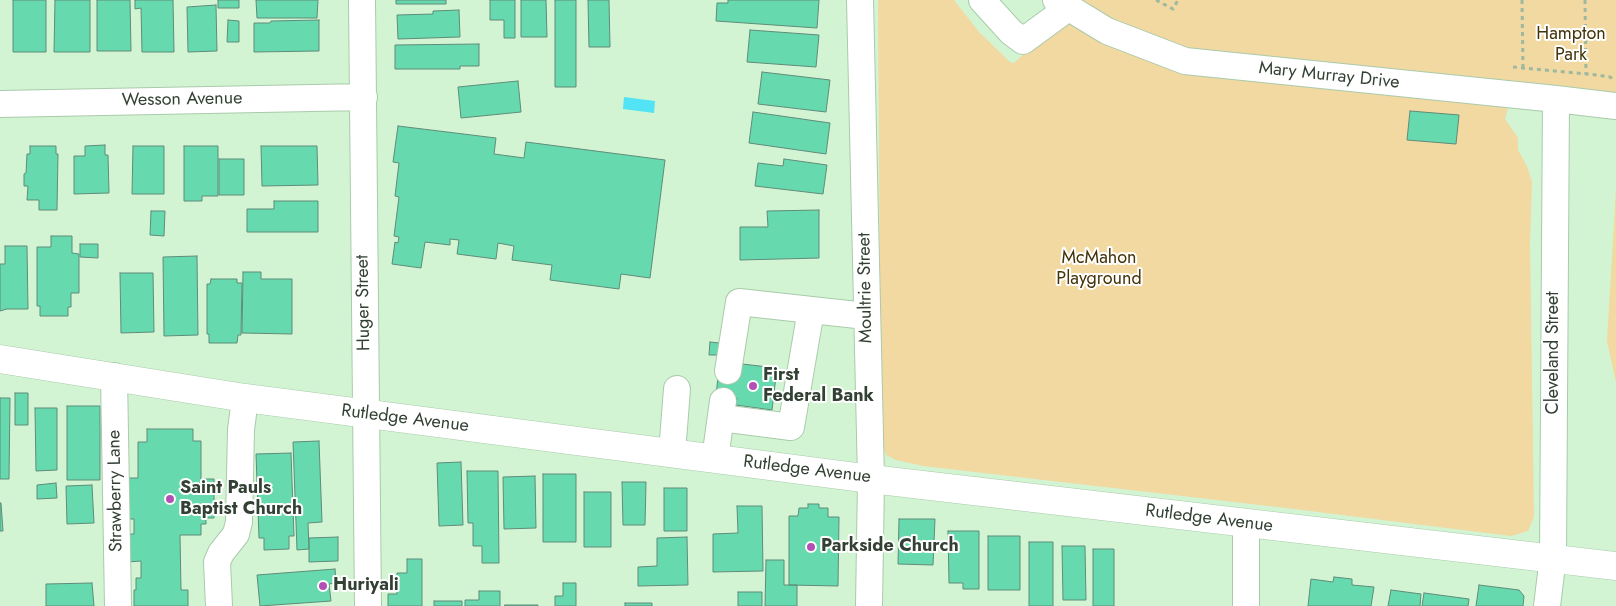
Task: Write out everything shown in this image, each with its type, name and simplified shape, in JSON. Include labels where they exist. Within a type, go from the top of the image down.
[{"type":"main road","name":"Rutledge Avenue","points":[[0,359],[245,398],[871,479],[1246,524],[1553,557],[1616,566]]},
{"type":"street","name":"Huger Street","points":[[362,0],[368,606]]},
{"type":"street","name":"Moultrie Street","points":[[860,0],[871,479],[869,606]]},
{"type":"street","points":[[982,0],[1012,32],[1024,41],[1062,4]]},
{"type":"street","name":"Mary Murray Drive","points":[[1062,4],[1107,31],[1185,61],[1616,106]]},
{"type":"street","name":"Wesson Avenue","points":[[0,104],[364,97]]},
{"type":"street","name":"Cleveland Street","points":[[1546,606],[1553,557],[1556,99]]},
{"type":"street","points":[[728,370],[739,302],[866,316]]},
{"type":"street","points":[[715,459],[722,409],[791,427],[811,310]]},
{"type":"street","name":"Strawberry Lane","points":[[114,376],[118,606]]},
{"type":"street","points":[[672,453],[677,389]]},
{"type":"street","points":[[219,606],[217,562],[221,553],[236,534],[239,522],[241,430],[245,398]]},
{"type":"street","points":[[1246,524],[1246,606]]},
{"type":"path","points":[[1156,0],[1173,9],[1178,0]]},
{"type":"path","points":[[1522,0],[1523,76]]},
{"type":"path","points":[[1585,0],[1586,79]]},
{"type":"path","points":[[1523,67],[1610,77],[1616,80]]},
{"type":"green space","name":"McMahon Playground","points":[[878,0],[954,0],[979,32],[1010,62],[1014,63],[1057,24],[1071,23],[1140,55],[1508,107],[1505,119],[1518,138],[1518,150],[1527,166],[1532,182],[1530,243],[1534,517],[1528,531],[1511,536],[923,466],[896,460],[886,455],[881,441]]},
{"type":"green space","name":"Hampton Park","points":[[1072,0],[1616,0],[1616,95],[1186,52],[1143,38]]},
{"type":"green space","points":[[1616,189],[1616,383],[1607,341]]},
{"type":"water","points":[[624,97],[655,101],[654,113],[623,109]]},
{"type":"building","points":[[13,0],[46,0],[46,52],[13,52]]},
{"type":"building","points":[[55,0],[90,0],[90,52],[54,52]]},
{"type":"building","points":[[97,0],[130,0],[131,51],[97,51]]},
{"type":"building","points":[[135,0],[173,0],[174,52],[142,52],[141,8],[135,9]]},
{"type":"building","points":[[218,0],[239,0],[239,8],[218,8]]},
{"type":"building","points":[[256,0],[318,0],[317,18],[257,18]]},
{"type":"building","points":[[396,0],[446,0],[446,4],[396,4]]},
{"type":"building","points":[[490,0],[515,0],[515,38],[504,38],[504,20],[490,20]]},
{"type":"building","points":[[521,0],[546,0],[547,37],[521,37]]},
{"type":"building","points":[[555,0],[576,0],[576,87],[555,87]]},
{"type":"building","points":[[588,0],[609,0],[610,47],[589,47]]},
{"type":"building","points":[[728,0],[819,0],[817,28],[716,21],[717,3],[728,3]]},
{"type":"building","points":[[216,5],[217,51],[188,52],[187,7]]},
{"type":"building","points":[[459,10],[460,37],[398,39],[397,15],[433,14],[433,11]]},
{"type":"building","points":[[228,20],[239,21],[239,42],[227,42]]},
{"type":"building","points":[[319,20],[319,51],[254,52],[254,23]]},
{"type":"building","points":[[750,30],[819,35],[816,67],[747,62]]},
{"type":"building","points":[[479,44],[479,66],[460,66],[460,69],[395,69],[395,45]]},
{"type":"building","points":[[762,72],[830,80],[826,112],[758,104]]},
{"type":"building","points":[[518,81],[521,112],[461,118],[458,87]]},
{"type":"building","points":[[1410,111],[1459,115],[1456,144],[1407,140]]},
{"type":"building","points":[[753,112],[830,123],[826,154],[749,143]]},
{"type":"building","points":[[398,126],[496,138],[494,154],[524,158],[526,142],[665,160],[650,278],[621,274],[619,289],[550,280],[552,265],[512,260],[514,246],[498,243],[496,259],[457,254],[459,240],[450,239],[450,245],[425,242],[421,268],[392,264],[395,242],[398,243],[399,237],[394,236],[399,197],[395,196],[399,163],[393,162]]},
{"type":"building","points":[[105,145],[105,155],[108,155],[109,193],[74,194],[74,156],[85,156],[85,146]]},
{"type":"building","points":[[30,146],[56,146],[56,154],[58,154],[57,210],[39,210],[39,200],[27,200],[28,186],[24,186],[24,174],[26,173],[27,154],[30,154]]},
{"type":"building","points":[[133,146],[164,146],[164,194],[132,194]]},
{"type":"building","points":[[184,146],[218,146],[218,196],[202,196],[202,201],[184,201]]},
{"type":"building","points":[[261,146],[317,146],[318,185],[262,186]]},
{"type":"building","points":[[219,159],[244,159],[244,195],[219,195]]},
{"type":"building","points":[[784,159],[827,165],[823,194],[755,186],[758,163],[783,166]]},
{"type":"building","points":[[274,201],[318,201],[318,232],[247,232],[247,209],[274,209]]},
{"type":"building","points":[[819,210],[819,258],[740,260],[740,227],[768,227],[767,211]]},
{"type":"building","points":[[151,211],[165,211],[164,236],[150,235]]},
{"type":"building","points":[[51,236],[72,236],[72,253],[79,254],[79,293],[71,293],[71,307],[68,307],[68,316],[40,316],[40,306],[37,306],[37,247],[51,247]]},
{"type":"building","points":[[80,244],[98,244],[98,258],[80,257]]},
{"type":"building","points":[[5,246],[27,246],[28,309],[0,311],[0,264],[5,264]]},
{"type":"building","points":[[197,256],[198,335],[164,336],[163,257]]},
{"type":"building","points":[[243,272],[261,272],[261,279],[292,279],[292,334],[242,333]]},
{"type":"building","points":[[120,273],[153,273],[154,332],[121,333]]},
{"type":"building","points":[[211,279],[237,279],[237,283],[242,283],[241,335],[238,335],[237,343],[209,343],[209,334],[207,334],[207,284],[210,284]]},
{"type":"building","points":[[710,342],[719,343],[718,355],[709,355]]},
{"type":"building","points":[[742,364],[777,368],[772,410],[736,405],[737,398],[716,395],[718,377],[739,379]]},
{"type":"building","points":[[15,393],[28,393],[28,425],[15,425]]},
{"type":"building","points":[[0,398],[10,398],[9,479],[0,479]]},
{"type":"building","points":[[67,406],[100,406],[100,480],[67,480]]},
{"type":"building","points":[[35,408],[57,408],[57,470],[36,471]]},
{"type":"building","name":"Saint Pauls Baptist Church","points":[[147,429],[193,429],[193,441],[201,441],[201,479],[214,479],[214,518],[206,518],[206,524],[201,524],[201,535],[180,535],[181,590],[188,590],[188,606],[134,606],[136,578],[141,578],[141,561],[128,562],[128,534],[134,534],[134,519],[126,519],[126,478],[138,478],[138,442],[147,442]]},
{"type":"building","points":[[319,441],[322,522],[308,523],[309,549],[297,550],[293,442]]},
{"type":"building","points":[[291,453],[294,536],[289,536],[289,549],[264,550],[264,538],[259,538],[256,454]]},
{"type":"building","points":[[461,462],[463,525],[439,526],[437,463]]},
{"type":"building","points":[[467,471],[498,471],[499,563],[482,563],[482,546],[473,546],[473,523],[468,523]]},
{"type":"building","points":[[543,474],[576,474],[576,542],[543,542]]},
{"type":"building","points":[[535,476],[536,528],[504,529],[503,477]]},
{"type":"building","points":[[622,482],[646,482],[645,525],[623,525]]},
{"type":"building","points":[[56,483],[57,498],[37,499],[37,485]]},
{"type":"building","points":[[92,485],[94,523],[67,524],[66,486]]},
{"type":"building","points":[[664,488],[687,488],[687,531],[664,531]]},
{"type":"building","points":[[584,492],[611,492],[611,547],[584,547]]},
{"type":"building","points":[[1,503],[3,531],[0,531]]},
{"type":"building","points":[[808,504],[819,504],[819,508],[828,508],[828,517],[839,517],[838,586],[789,585],[789,516],[798,516],[799,508],[808,508]]},
{"type":"building","points":[[737,506],[762,506],[763,571],[713,572],[713,534],[738,533]]},
{"type":"building","points":[[899,519],[935,519],[933,565],[898,564]]},
{"type":"building","points":[[948,531],[979,531],[979,589],[963,589],[963,583],[949,583]]},
{"type":"building","points":[[988,536],[1020,536],[1020,590],[988,590]]},
{"type":"building","points":[[338,537],[338,561],[309,562],[309,538]]},
{"type":"building","points":[[687,537],[688,585],[638,586],[638,567],[657,566],[657,538]]},
{"type":"building","points":[[1029,542],[1053,542],[1053,606],[1029,606]]},
{"type":"building","points":[[1062,546],[1085,546],[1086,600],[1063,600]]},
{"type":"building","points":[[1093,549],[1114,549],[1114,606],[1093,606]]},
{"type":"building","points":[[407,559],[422,559],[422,606],[388,606],[388,594],[397,594],[397,573],[407,573]]},
{"type":"building","points":[[766,560],[784,560],[784,585],[797,585],[797,606],[765,606]]},
{"type":"building","points":[[335,569],[336,583],[329,584],[331,601],[260,606],[257,575]]},
{"type":"building","points":[[1334,577],[1352,579],[1352,585],[1374,587],[1371,606],[1308,606],[1311,579],[1333,582]]},
{"type":"building","points":[[92,583],[94,606],[46,606],[46,584]]},
{"type":"building","points":[[563,583],[576,583],[576,606],[555,606],[555,596],[563,596]]},
{"type":"building","points":[[1479,585],[1519,590],[1524,596],[1523,606],[1476,606]]},
{"type":"building","points":[[1391,590],[1421,594],[1420,606],[1388,606]]},
{"type":"building","points":[[479,591],[500,591],[500,606],[465,606],[465,600],[479,600]]},
{"type":"building","points":[[738,592],[762,592],[762,606],[738,606]]},
{"type":"building","points":[[1424,593],[1469,599],[1468,606],[1422,606]]},
{"type":"building","points":[[434,601],[462,601],[462,606],[434,606]]},
{"type":"building","points":[[625,603],[652,603],[652,606],[625,606]]},
{"type":"building","points":[[538,605],[538,606],[504,606]]},
{"type":"place","name":"First Federal Bank","points":[[753,386]]},
{"type":"place","name":"Saint Pauls Baptist Church","points":[[170,499]]},
{"type":"place","name":"Parkside Church","points":[[811,547]]},
{"type":"place","name":"Huriyali","points":[[323,586]]}]
